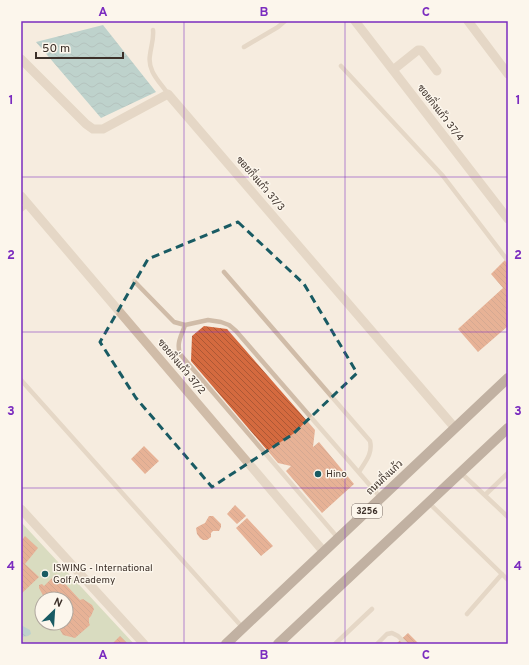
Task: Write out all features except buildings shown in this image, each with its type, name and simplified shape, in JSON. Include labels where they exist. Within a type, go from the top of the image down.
[{"type":"main road","name":"ถนนกิ่งแก้ว","points":[[226,644],[508,378]]},
{"type":"main road","points":[[278,644],[508,428]]},
{"type":"street","name":"ซอยกิ่งแก้ว 37/4","points":[[355,21],[508,219]]},
{"type":"street","points":[[468,21],[508,74]]},
{"type":"street","points":[[393,70],[418,50],[422,50],[437,71]]},
{"type":"street","points":[[21,59],[86,124],[93,129],[103,129],[168,94]]},
{"type":"street","name":"ซอยกิ่งแก้ว 37/3","points":[[168,94],[455,428]]},
{"type":"street","name":"ซอยกิ่งแก้ว 37/2","points":[[21,196],[24,207],[324,552]]},
{"type":"street","points":[[21,509],[144,644]]},
{"type":"lane","points":[[244,47],[286,21]]},
{"type":"lane","points":[[153,30],[154,37],[149,64],[151,70],[168,94]]},
{"type":"lane","points":[[342,66],[443,176],[508,261]]},
{"type":"lane","points":[[224,272],[370,441],[372,447],[359,472]]},
{"type":"lane","points":[[134,281],[174,322],[185,324],[208,320],[229,325],[236,331],[381,498]]},
{"type":"lane","points":[[185,324],[179,340],[178,347],[180,354],[338,538]]},
{"type":"lane","points":[[21,380],[243,628]]},
{"type":"lane","points":[[460,472],[508,517]]},
{"type":"lane","points":[[485,495],[508,473]]},
{"type":"lane","points":[[428,502],[508,580]]},
{"type":"lane","points":[[467,614],[502,574]]},
{"type":"lane","points":[[335,644],[372,609]]},
{"type":"lane","points":[[377,644],[387,634],[392,633],[398,636],[406,644]]},
{"type":"highlighted area","points":[[238,222],[304,284],[357,373],[293,434],[212,487],[136,398],[100,342],[148,259]]},
{"type":"green space","name":"ISWING - International Golf Academy","points":[[21,522],[134,644],[21,644]]},
{"type":"water","points":[[103,25],[156,92],[101,118],[36,42]]},
{"type":"water","points":[[21,625],[30,630],[31,634],[21,637]]},
{"type":"place","name":"Hino","points":[[318,474]]},
{"type":"place","name":"ISWING - International Golf Academy","points":[[45,574]]}]
